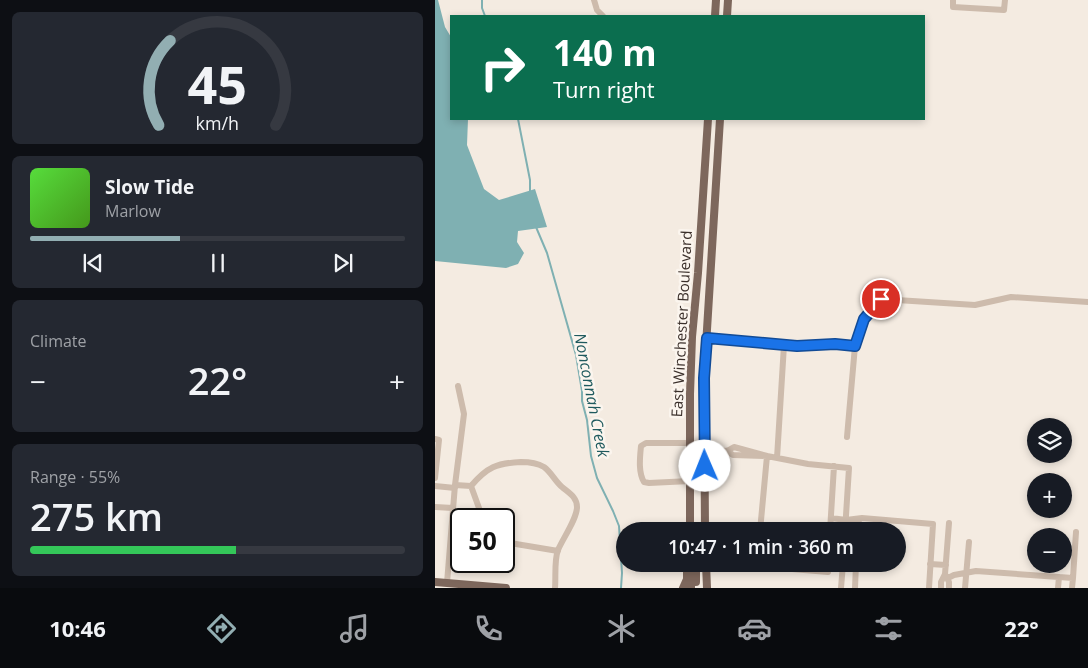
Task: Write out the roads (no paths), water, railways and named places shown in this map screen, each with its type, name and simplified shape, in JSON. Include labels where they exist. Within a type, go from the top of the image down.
[{"type":"main road","points":[[715,15],[716,0]]},
{"type":"main road","points":[[727,15],[728,0]]},
{"type":"main road","name":"East Winchester Boulevard","points":[[689,522],[692,337],[708,120]]},
{"type":"main road","name":"East Winchester Boulevard","points":[[705,522],[704,378],[720,120]]},
{"type":"main road","points":[[690,443],[705,449]]},
{"type":"main road","points":[[690,498],[694,522]]},
{"type":"main road","points":[[683,588],[687,579],[687,572]]},
{"type":"main road","points":[[691,572],[691,588]]},
{"type":"main road","points":[[696,572],[696,588]]},
{"type":"main road","points":[[706,572],[707,588]]},
{"type":"main road","points":[[435,582],[506,588]]},
{"type":"street","points":[[594,0],[597,10],[602,15]]},
{"type":"street","points":[[953,0],[953,7],[1004,10],[1005,0]]},
{"type":"street","points":[[847,437],[855,346],[864,319],[881,299],[975,305],[1011,297],[1088,302]]},
{"type":"street","points":[[707,338],[797,346],[835,344],[855,346]]},
{"type":"street","points":[[777,458],[784,345]]},
{"type":"street","points":[[435,507],[453,508],[464,414],[458,386]]},
{"type":"street","points":[[435,440],[439,440],[435,478]]},
{"type":"street","points":[[690,443],[646,443],[641,446],[640,454],[641,477],[644,482],[690,481]]},
{"type":"street","points":[[705,449],[727,451],[733,455],[767,456],[808,464],[849,468],[846,520]]},
{"type":"street","points":[[761,522],[767,456]]},
{"type":"street","points":[[435,486],[471,486],[488,470],[497,464],[507,462],[528,462],[546,468],[561,486],[574,497],[577,505],[577,512],[557,551],[555,588]]},
{"type":"street","points":[[831,522],[834,466]]},
{"type":"street","points":[[471,486],[479,508]]},
{"type":"street","points":[[831,518],[846,520],[859,518],[933,524],[929,588]]},
{"type":"street","points":[[859,518],[859,522]]},
{"type":"street","points":[[949,523],[946,565],[949,588]]},
{"type":"street","points":[[1072,588],[1076,532]]},
{"type":"street","points":[[965,588],[969,542]]},
{"type":"street","points":[[515,545],[557,551]]},
{"type":"street","points":[[447,583],[450,546]]},
{"type":"street","points":[[930,564],[946,565]]},
{"type":"street","points":[[941,588],[941,582],[947,576],[976,570],[1073,578]]},
{"type":"street","points":[[841,588],[842,572]]},
{"type":"street","points":[[855,588],[856,572]]},
{"type":"street","points":[[1058,588],[1059,577]]},
{"type":"water","points":[[435,0],[438,0],[445,27],[450,35],[450,120],[468,120],[467,145],[484,189],[499,200],[535,189],[547,227],[518,231],[517,242],[524,253],[518,264],[506,268],[435,261]]},
{"type":"waterway","name":"Nonconnah Creek","points":[[482,0],[485,15]]},
{"type":"waterway","name":"Nonconnah Creek","points":[[518,120],[530,180],[530,193]]},
{"type":"waterway","name":"Nonconnah Creek","points":[[536,227],[547,253],[576,355],[591,456],[597,478],[619,526],[621,588]]}]
